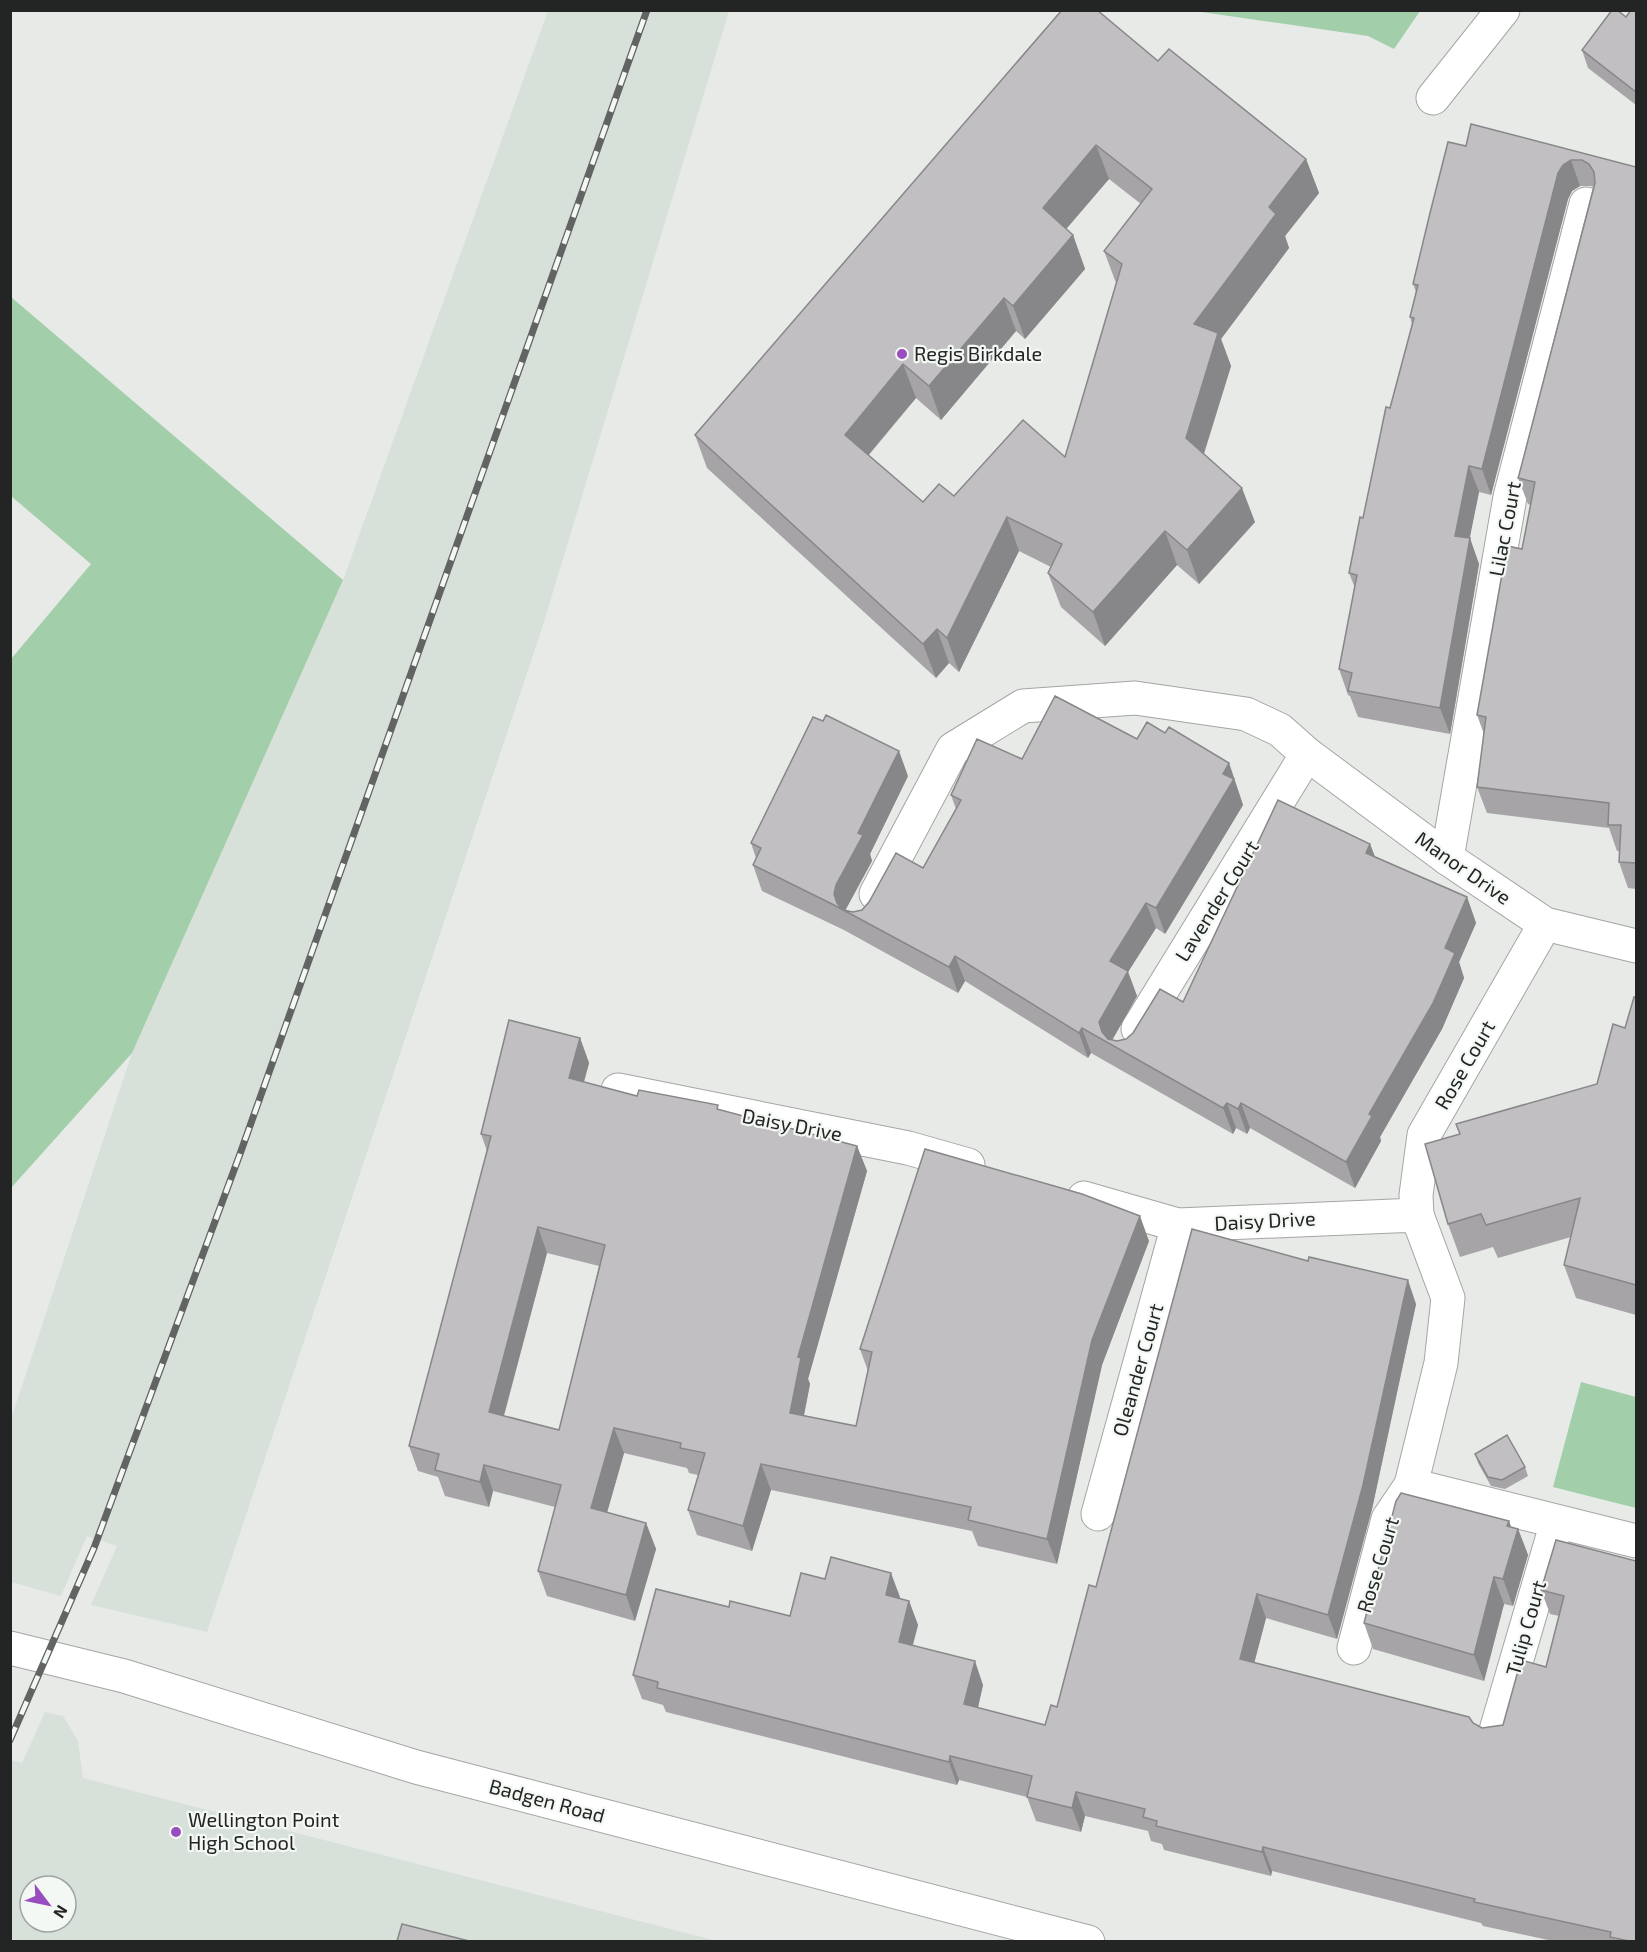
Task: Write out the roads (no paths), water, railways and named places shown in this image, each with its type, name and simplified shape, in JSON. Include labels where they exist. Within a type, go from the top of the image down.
[{"type":"street","points":[[1433,98],[1503,10]]},
{"type":"street","name":"Lilac Court","points":[[1447,858],[1510,496],[1586,204]]},
{"type":"street","name":"Manor Drive","points":[[862,919],[953,749],[1023,706],[1135,698],[1246,714],[1280,730],[1307,754],[1447,858],[1545,924],[1636,946]]},
{"type":"street","name":"Lavender Court","points":[[1127,1048],[1307,754]]},
{"type":"street","name":"Rose Court","points":[[1417,1215],[1416,1195],[1425,1135],[1545,924]]},
{"type":"street","name":"Daisy Drive","points":[[618,1090],[908,1148],[998,1174]]},
{"type":"street","name":"Daisy Drive","points":[[1054,1190],[1178,1225],[1417,1215]]},
{"type":"street","points":[[1417,1215],[1448,1298],[1441,1363],[1411,1485],[1636,1540]]},
{"type":"street","name":"Oleander Court","points":[[1098,1514],[1178,1225]]},
{"type":"street","name":"Rose Court","points":[[1354,1648],[1388,1519],[1411,1485]]},
{"type":"street","name":"Tulip Court","points":[[1495,1734],[1557,1522]]},
{"type":"street","name":"Badgen Road","points":[[10,1648],[124,1676],[416,1767],[1088,1941]]},
{"type":"railway","points":[[10,1740],[94,1548],[240,1154],[647,10]]},
{"type":"place","name":"Regis Birkdale","points":[[902,354]]},
{"type":"place","name":"Wellington Point High School","points":[[176,1832]]}]
